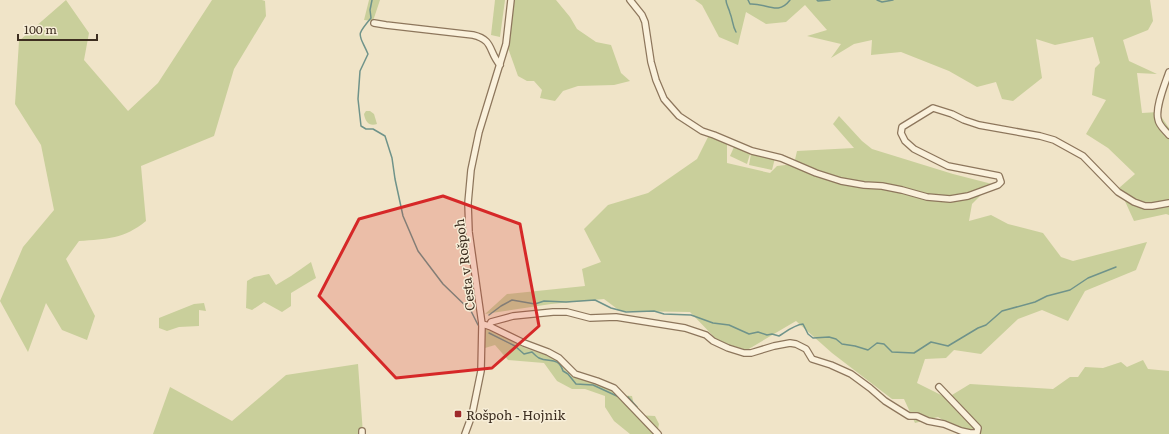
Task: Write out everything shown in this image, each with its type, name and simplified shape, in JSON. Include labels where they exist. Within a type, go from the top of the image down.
[{"type":"street","name":"Cesta v Rošpoh","points":[[465,434],[472,415],[481,371],[482,324],[469,232],[470,181],[473,154],[506,44],[511,0]]},
{"type":"street","points":[[630,0],[642,15],[645,22],[651,62],[656,80],[664,99],[679,116],[702,131],[714,134],[752,151],[781,158],[816,173],[841,181],[864,186],[882,186],[927,197],[950,199],[968,196],[998,185],[1000,182],[999,176],[948,166],[914,149],[905,141],[901,134],[902,127],[933,108],[952,114],[979,126],[1040,136],[1054,140],[1083,156],[1118,192],[1134,202],[1145,206],[1169,203]]},
{"type":"street","points":[[374,23],[482,37],[491,46],[496,60],[500,65]]},
{"type":"street","points":[[1169,72],[1158,107],[1157,118],[1160,125],[1169,135]]},
{"type":"street","points":[[489,326],[491,322],[513,316],[567,312],[590,318],[616,317],[685,328],[706,335],[713,341],[744,353],[756,352],[790,343],[796,344],[806,349],[812,359],[831,365],[851,374],[885,401],[909,416],[917,416],[961,431],[970,433],[977,432],[978,428],[939,387]]},
{"type":"street","points":[[482,324],[489,326],[524,344],[548,352],[559,358],[575,374],[614,388],[658,434]]},
{"type":"highlighted area","points":[[443,196],[520,224],[539,326],[492,368],[396,378],[319,296],[359,219]]},
{"type":"green space","points":[[66,0],[89,33],[84,60],[128,111],[158,83],[212,0],[262,0],[265,1],[266,16],[234,69],[214,136],[141,166],[146,221],[123,235],[107,239],[79,241],[66,259],[95,316],[87,340],[62,330],[46,303],[28,352],[0,301],[23,247],[54,210],[41,145],[15,104],[19,41]]},
{"type":"green space","points":[[369,0],[380,0],[373,21],[364,20]]},
{"type":"green space","points":[[495,0],[505,0],[500,37],[491,35]]},
{"type":"green space","points":[[513,0],[556,0],[570,17],[577,29],[596,42],[611,45],[621,73],[630,81],[614,85],[578,86],[563,91],[555,101],[540,98],[542,90],[534,81],[527,81],[518,76],[508,48]]},
{"type":"green space","points":[[695,0],[1150,0],[1153,21],[1148,30],[1123,40],[1129,61],[1157,74],[1137,73],[1142,113],[1158,112],[1169,128],[1169,215],[1166,214],[1134,221],[1119,188],[1135,174],[1108,148],[1086,134],[1106,100],[1092,95],[1095,68],[1100,63],[1093,37],[1055,45],[1036,39],[1042,78],[1013,101],[1002,99],[996,82],[977,87],[949,71],[901,52],[871,55],[872,40],[854,44],[831,58],[841,44],[807,36],[827,30],[805,5],[786,22],[766,24],[746,12],[738,45],[719,37],[702,5]]},
{"type":"green space","points":[[366,111],[370,111],[374,114],[377,124],[372,125],[368,123],[364,114]]},
{"type":"green space","points":[[839,116],[862,141],[872,149],[953,174],[992,184],[972,204],[969,221],[991,215],[1008,224],[1043,233],[1061,257],[1073,261],[1147,242],[1136,270],[1085,291],[1068,321],[1042,310],[1018,319],[981,354],[954,350],[946,358],[925,359],[917,383],[947,398],[970,384],[1053,389],[1070,377],[1078,377],[1085,367],[1103,368],[1121,362],[1127,367],[1143,360],[1148,369],[1169,371],[1169,434],[961,434],[960,431],[938,417],[915,423],[904,399],[892,399],[832,353],[796,321],[747,350],[719,342],[690,312],[620,311],[604,299],[551,304],[485,314],[507,294],[585,286],[582,269],[601,262],[584,229],[608,205],[648,193],[697,159],[711,131],[727,137],[727,163],[770,173],[777,166],[794,164],[797,151],[854,148],[833,124]]},
{"type":"green space","points":[[734,147],[750,154],[747,164],[730,156]]},
{"type":"green space","points":[[751,154],[775,158],[772,170],[749,165]]},
{"type":"green space","points":[[311,262],[316,278],[291,293],[291,306],[282,312],[264,302],[252,310],[246,308],[247,281],[254,277],[269,274],[276,285]]},
{"type":"green space","points":[[204,303],[206,311],[199,310],[199,326],[179,327],[167,331],[159,328],[159,318],[194,304]]},
{"type":"green space","points":[[485,328],[525,348],[554,358],[571,376],[594,382],[614,390],[619,395],[632,396],[636,415],[655,416],[659,424],[657,434],[630,434],[614,421],[605,407],[605,396],[585,389],[572,389],[557,381],[544,363],[508,360],[495,345],[485,348]]},
{"type":"green space","points":[[358,364],[363,434],[153,434],[170,387],[232,421],[286,375]]},
{"type":"waterway","points":[[372,0],[370,10],[371,18],[360,35],[368,54],[360,71],[358,99],[361,126],[366,129],[373,129],[385,136],[392,158],[403,216],[418,251],[443,284],[471,311],[478,325]]},
{"type":"waterway","points":[[726,0],[736,32]]},
{"type":"waterway","points":[[748,0],[750,4],[772,8],[786,5],[790,0]]},
{"type":"waterway","points":[[817,0],[830,0]]},
{"type":"waterway","points":[[877,0],[882,2],[893,0]]},
{"type":"waterway","points":[[489,315],[512,300],[535,304],[544,301],[566,302],[595,300],[611,308],[626,312],[654,311],[664,314],[691,315],[713,323],[729,325],[749,334],[758,332],[767,335],[772,334],[779,336],[794,327],[803,324],[808,334],[813,338],[829,337],[836,339],[842,344],[868,350],[877,343],[884,344],[892,352],[914,353],[931,342],[948,346],[978,328],[986,325],[1002,311],[1070,290],[1088,278],[1116,267]]},
{"type":"waterway","points":[[489,333],[515,346],[524,354],[532,352],[539,358],[559,363],[563,371],[568,374],[576,384],[593,385],[619,397]]},
{"type":"waterway","points":[[628,397],[637,407]]},
{"type":"place","name":"Rošpoh - Hojnik","points":[[458,414]]}]
